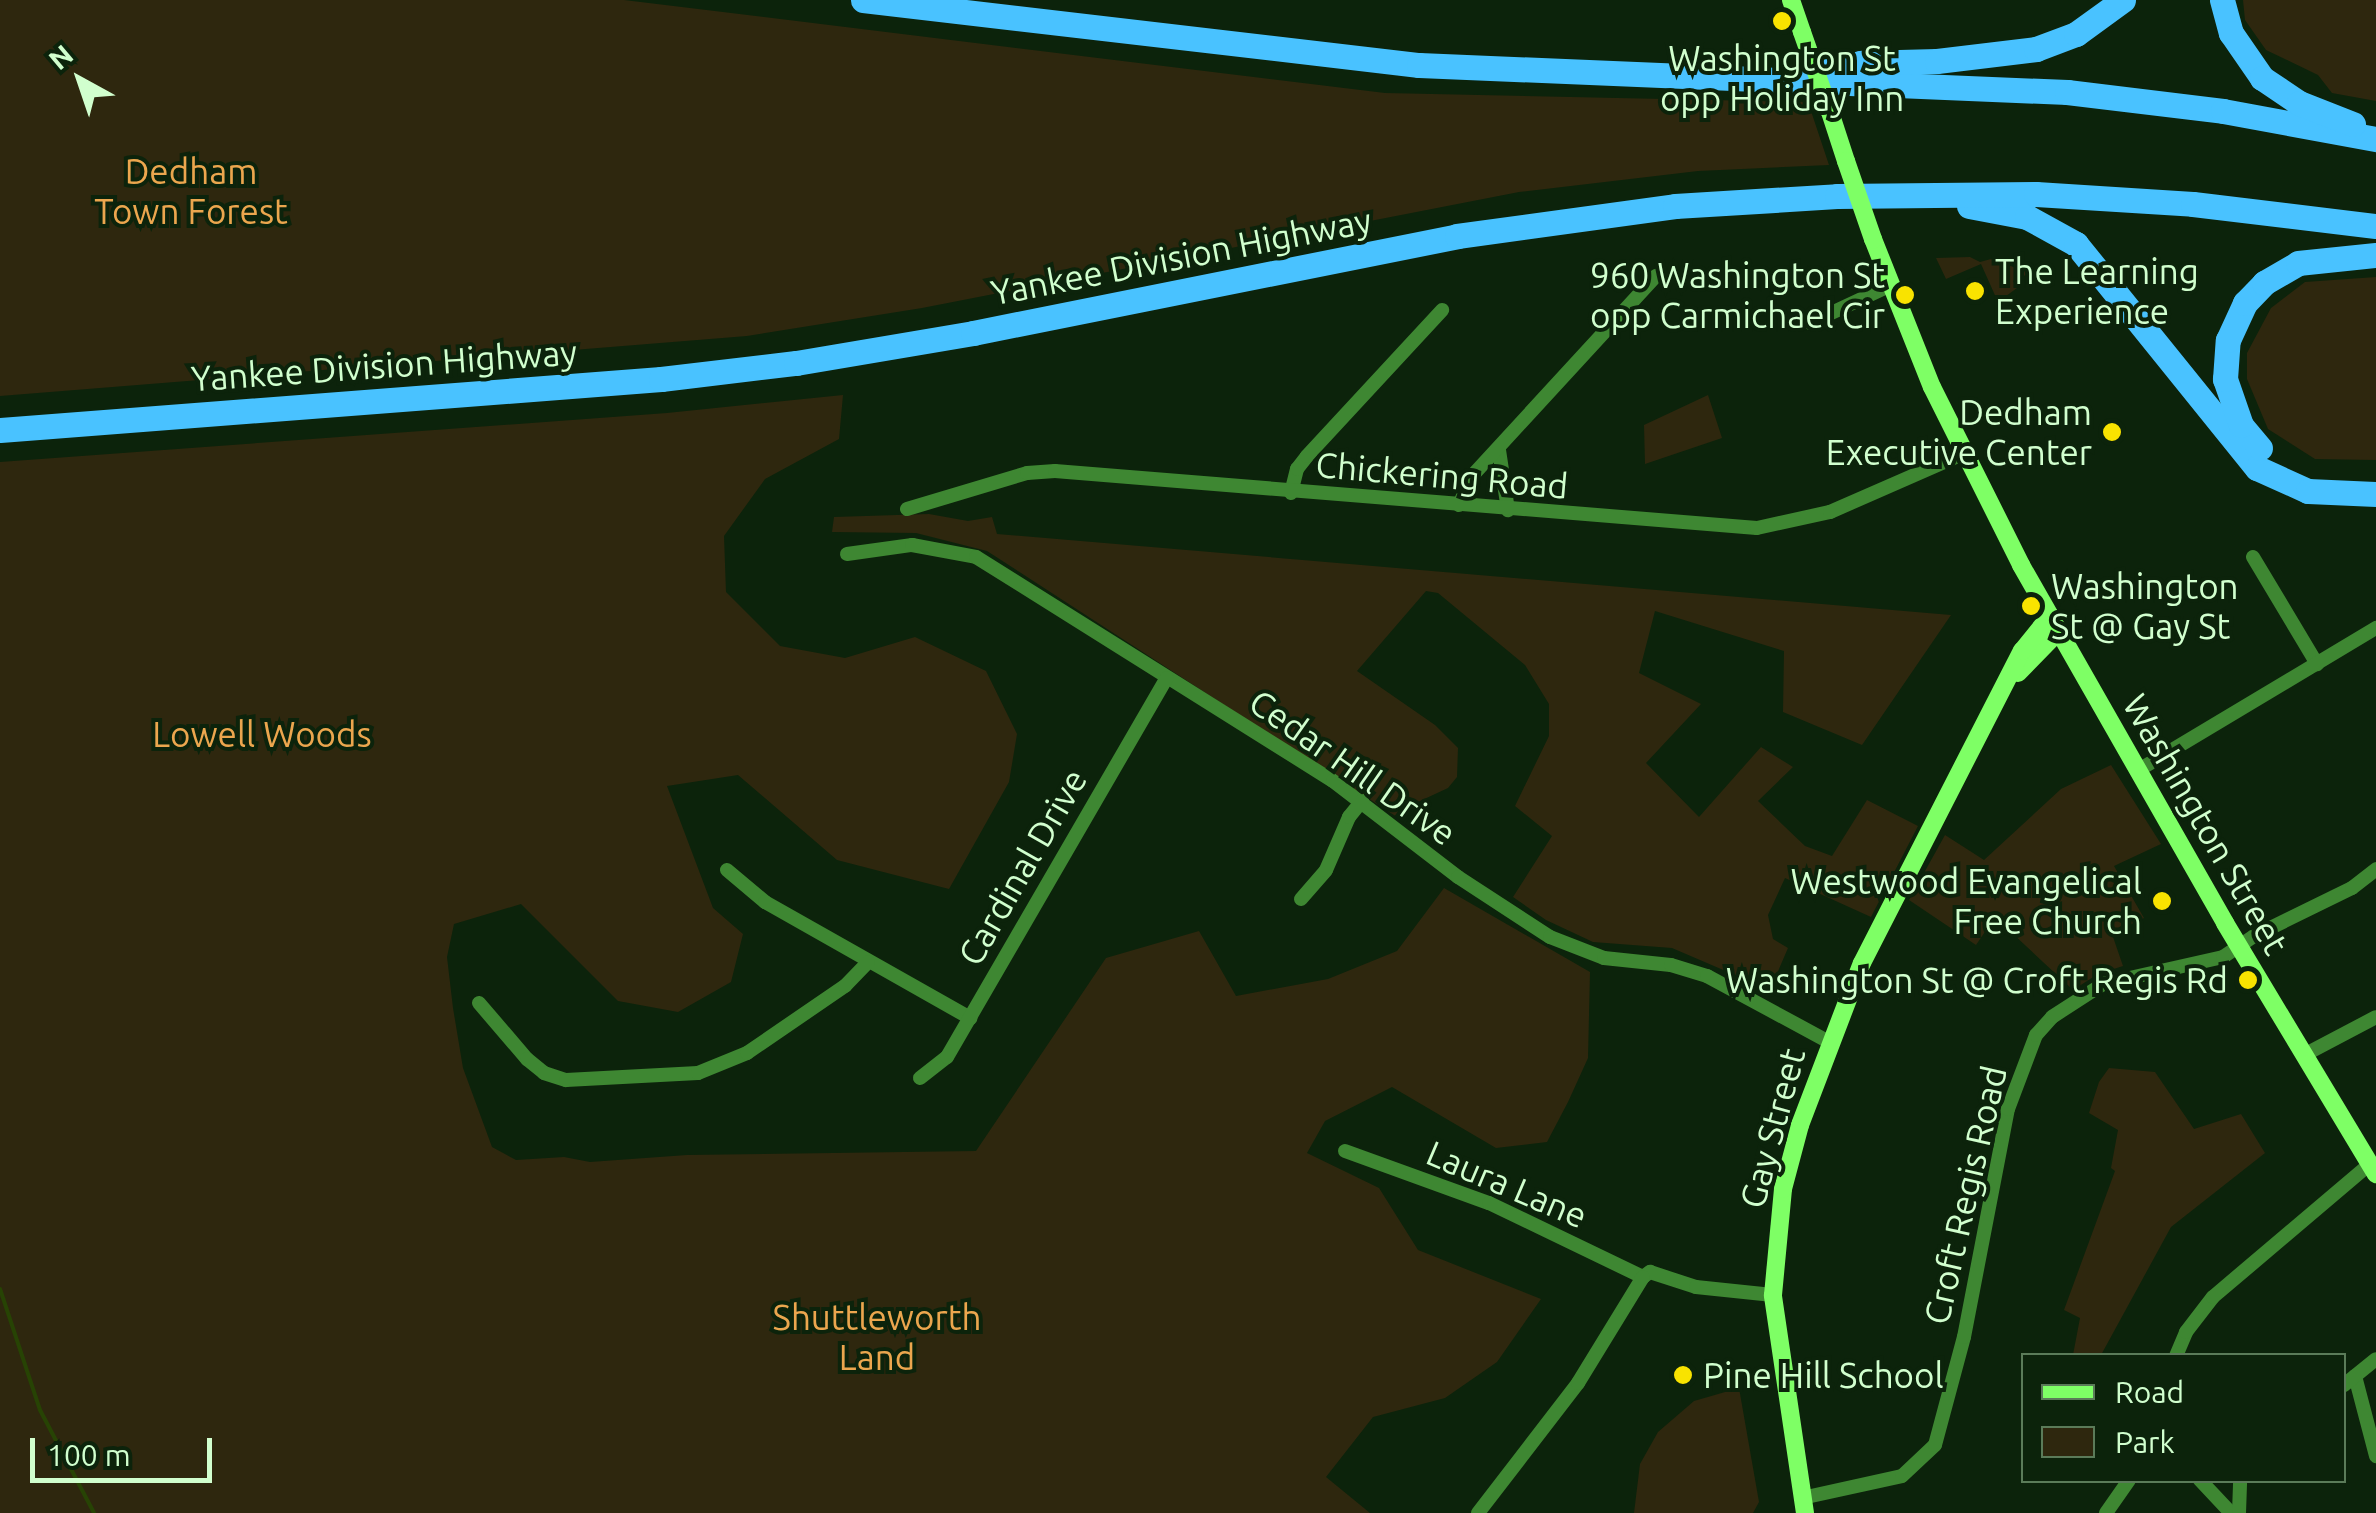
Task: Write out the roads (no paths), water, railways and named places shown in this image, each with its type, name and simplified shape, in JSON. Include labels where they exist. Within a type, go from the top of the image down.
[{"type":"highway","points":[[864,0],[1397,63],[1978,85],[2101,96],[2376,136]]},
{"type":"highway","points":[[1794,79],[1861,63],[1937,61],[2036,49],[2076,34],[2123,0]]},
{"type":"highway","points":[[2222,0],[2231,33],[2262,78],[2299,103],[2376,136]]},
{"type":"highway","points":[[1916,194],[2016,214],[2058,232],[2098,268],[2257,468],[2308,492],[2376,494]]},
{"type":"highway","name":"Yankee Division Highway","points":[[0,430],[750,369],[928,342],[1524,225],[1734,201],[1916,194],[2148,200],[2376,226]]},
{"type":"highway","points":[[2376,255],[2310,260],[2264,284],[2233,327],[2225,379],[2240,425],[2274,461],[2313,477],[2376,478]]},
{"type":"main road","name":"Washington Street","points":[[1791,0],[1891,285],[1963,454],[2137,771],[2373,1169]]},
{"type":"main road","name":"Gay Street","points":[[1804,1506],[1774,1294],[1783,1189],[1829,1042],[1870,945],[2010,680],[2054,624]]},
{"type":"street","points":[[1459,505],[1465,484],[1656,276]]},
{"type":"street","points":[[1810,322],[1891,285]]},
{"type":"street","points":[[1291,493],[1307,456],[1442,310]]},
{"type":"street","points":[[1499,450],[1508,510]]},
{"type":"street","name":"Chickering Road","points":[[907,509],[1027,474],[1055,471],[1734,528],[1780,525],[1853,504],[1963,454]]},
{"type":"street","name":"Cedar Hill Drive","points":[[846,554],[912,545],[976,557],[1362,801],[1458,877],[1550,937],[1604,958],[1671,965],[1708,976],[1829,1042]]},
{"type":"street","points":[[2253,557],[2317,664]]},
{"type":"street","points":[[2137,771],[2376,628]]},
{"type":"street","name":"Cardinal Drive","points":[[920,1078],[947,1058],[1166,678]]},
{"type":"street","points":[[1301,898],[1326,870],[1350,817],[1362,801]]},
{"type":"street","name":"Croft Regis Road","points":[[1804,1506],[1902,1476],[1935,1446],[1964,1337],[2008,1108],[2036,1036],[2052,1017],[2103,984],[2223,956],[2352,888],[2376,869]]},
{"type":"street","points":[[727,870],[765,902],[970,1018]]},
{"type":"street","points":[[479,1004],[544,1073],[566,1080],[608,1081],[680,1075],[722,1066],[747,1053],[844,986],[868,962]]},
{"type":"street","points":[[2304,1054],[2376,1017]]},
{"type":"street","name":"Laura Lane","points":[[1345,1151],[1489,1204],[1643,1277],[1650,1272],[1696,1288],[1774,1294]]},
{"type":"street","points":[[2177,1353],[2186,1332],[2213,1297],[2373,1169]]},
{"type":"street","points":[[1478,1513],[1578,1383],[1643,1277]]},
{"type":"street","points":[[2376,1359],[2349,1381],[2376,1456]]},
{"type":"street","points":[[2106,1513],[2128,1483]]},
{"type":"street","points":[[2203,1483],[2231,1513]]},
{"type":"street","points":[[2239,1513],[2240,1483]]},
{"type":"waterway","points":[[0,1289],[40,1410],[94,1513]]},
{"type":"place","name":"Washington St opp Holiday Inn","points":[[1782,21]]},
{"type":"place","name":"The Learning Experience","points":[[1975,291]]},
{"type":"place","name":"960 Washington St opp Carmichael Cir","points":[[1905,295]]},
{"type":"place","name":"Dedham Executive Center","points":[[2112,432]]},
{"type":"place","name":"Washington St @ Gay St","points":[[2031,606]]},
{"type":"place","name":"Westwood Evangelical Free Church","points":[[2162,901]]},
{"type":"place","name":"Washington St @ Croft Regis Rd","points":[[2248,980]]},
{"type":"place","name":"Pine Hill School","points":[[1683,1375]]},
{"type":"park label","name":"Dedham Town Forest","points":[[191,191]]},
{"type":"park label","name":"Lowell Woods","points":[[262,734]]},
{"type":"park label","name":"Shuttleworth Land","points":[[877,1337]]}]
